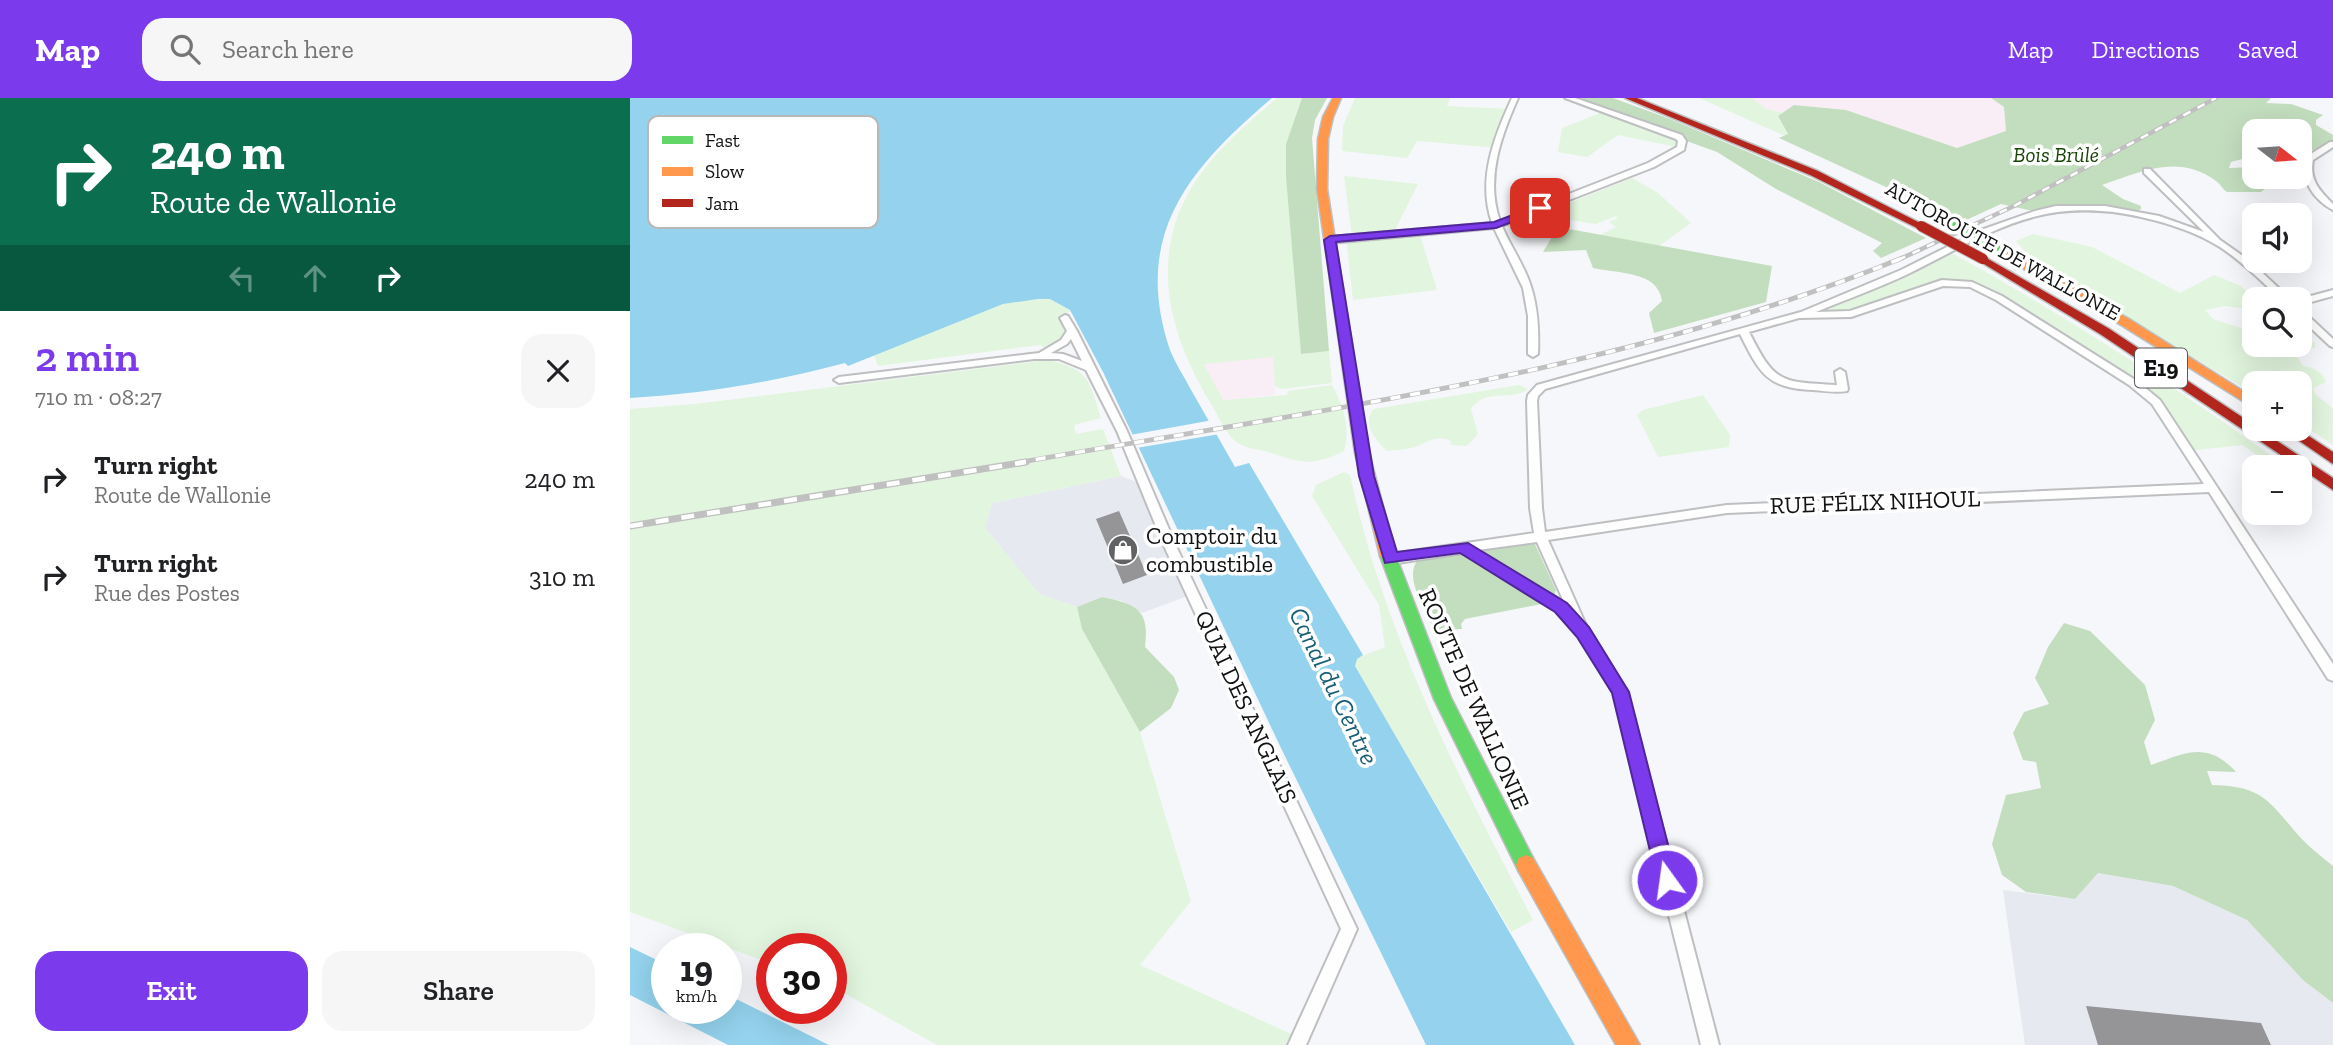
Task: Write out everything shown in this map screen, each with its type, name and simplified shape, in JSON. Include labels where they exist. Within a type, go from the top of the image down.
[{"type":"main road","name":"ROUTE DE WALLONIE","points":[[1337,98],[1327,117],[1322,148],[1330,240],[1366,476],[1391,559],[1428,663],[1463,743],[1534,880],[1629,1045]]},
{"type":"main road","name":"AUTOROUTE DE WALLONIE","points":[[1629,98],[1814,173],[1983,259],[2104,331],[2333,485]]},
{"type":"main road","name":"AUTOROUTE DE WALLONIE","points":[[1662,98],[1829,166],[1937,218],[2115,316],[2242,396]]},
{"type":"main road","points":[[2307,441],[2333,459]]},
{"type":"street","points":[[1515,98],[1488,178],[1496,225],[1524,279],[1530,298],[1534,354]]},
{"type":"street","points":[[1330,240],[1496,225],[1639,170],[1681,148],[1682,141],[1679,137],[1568,98]]},
{"type":"street","points":[[2333,144],[2309,159],[2307,171],[2312,186],[2333,208]]},
{"type":"street","points":[[2147,171],[2218,242],[2249,264],[2273,287]]},
{"type":"street","points":[[1710,1045],[1620,692],[1583,632],[1540,535],[1532,421],[1533,395],[1541,387],[1799,315],[1905,271],[1996,226],[2037,212],[2077,209],[2124,212],[2173,223],[2218,242]]},
{"type":"street","points":[[1799,315],[1851,314],[1942,283],[1972,285],[1986,291],[2144,391],[2166,415],[2333,675]]},
{"type":"street","points":[[2312,299],[2333,293]]},
{"type":"street","name":"QUAI DES ANGLAIS","points":[[1065,318],[1122,431],[1171,548],[1349,929],[1297,1045]]},
{"type":"street","points":[[2312,324],[2333,344]]},
{"type":"street","points":[[1742,330],[1769,378],[1781,384],[1843,389],[1840,372]]},
{"type":"street","points":[[1034,356],[1053,350],[1072,331]]},
{"type":"street","points":[[839,380],[1034,356],[1060,356],[1092,368]]},
{"type":"street","name":"RUE FÉLIX NIHOUL","points":[[1540,535],[1727,509],[2212,488]]},
{"type":"street","points":[[1391,559],[1540,535]]},
{"type":"street","points":[[1463,547],[1561,607],[1583,632]]},
{"type":"shaded area","points":[[1752,98],[1991,98],[2004,107],[2006,132],[1957,148],[1846,110],[1794,105],[1784,113],[1766,109]]},
{"type":"shaded area","points":[[1273,357],[1275,395],[1222,400],[1204,363]]},
{"type":"shaded area","points":[[1121,476],[1145,485],[1193,594],[1142,613],[1122,601],[1102,597],[1077,607],[1039,594],[985,528],[992,503]]},
{"type":"shaded area","points":[[2098,873],[2173,886],[2247,920],[2304,981],[2333,1003],[2333,1045],[2025,1045],[2003,890],[2075,899]]},
{"type":"green space","points":[[1277,98],[1302,98],[1286,144],[1286,178],[1301,354],[1329,351],[1332,383],[1282,389],[1275,386],[1273,357],[1204,364],[1223,400],[1287,395],[1288,391],[1332,385],[1345,417],[1347,435],[1344,451],[1312,462],[1248,447],[1231,437],[1202,388],[1181,344],[1170,297],[1170,249],[1175,224],[1192,186],[1231,139]]},
{"type":"green space","points":[[1302,98],[1327,98],[1315,120],[1312,138],[1329,351],[1301,354],[1286,178],[1286,144]]},
{"type":"green space","points":[[1355,98],[1450,98],[1447,106],[1511,109],[1499,148],[1417,141],[1407,158],[1342,151],[1343,126]]},
{"type":"green space","points":[[1568,98],[1613,98],[1670,119],[1819,182],[1926,238],[1881,258],[1873,251],[1882,243],[1776,189],[1717,152]]},
{"type":"green space","points":[[1699,98],[1752,98],[1766,109],[1784,113],[1778,116],[1788,135],[1785,136]]},
{"type":"green space","name":"Bois Brûlé","points":[[1991,98],[2271,98],[2266,103],[2291,104],[2323,115],[2316,120],[2316,125],[2333,135],[2333,141],[2312,150],[2312,119],[2242,119],[2242,159],[2231,162],[2229,168],[2242,167],[2242,189],[2265,189],[2261,192],[2227,192],[2218,182],[2188,168],[2159,168],[2102,185],[2123,199],[2141,206],[2141,209],[2135,212],[2077,209],[2037,212],[2001,204],[1962,222],[1779,138],[1788,134],[1778,116],[1794,105],[1846,110],[1957,148],[2006,131],[2004,107]]},
{"type":"green space","points":[[1605,111],[1679,137],[1681,148],[1618,135],[1587,157],[1558,152],[1562,128]]},
{"type":"green space","points":[[1344,176],[1418,184],[1393,234],[1419,232],[1437,290],[1353,300],[1346,238],[1352,237]]},
{"type":"green space","points":[[1632,178],[1658,193],[1691,223],[1659,246],[1600,235],[1616,227],[1609,222],[1618,218],[1616,216],[1596,224],[1539,215]]},
{"type":"green space","points":[[1558,227],[1772,266],[1766,302],[1654,333],[1649,313],[1662,301],[1653,284],[1635,275],[1593,268],[1586,250],[1543,252]]},
{"type":"green space","points":[[2033,234],[2092,247],[2180,293],[2214,275],[2241,286],[2242,308],[2225,306],[2205,310],[2213,319],[2242,328],[2242,357],[2297,357],[2303,366],[2322,375],[2326,382],[2313,388],[2316,395],[2333,408],[2333,445],[2312,431],[2312,371],[2242,371],[2242,387],[2035,263],[2016,241]]},
{"type":"green space","points":[[1952,253],[2123,355],[2242,435],[2242,441],[2250,441],[2270,455],[2257,455],[2242,445],[2189,451],[2178,432],[2133,383],[1972,285],[1942,283],[1851,314],[1799,315]]},
{"type":"green space","points":[[1050,299],[1071,311],[1062,315],[1072,331],[1045,348],[1040,345],[878,366],[874,355],[1003,304]]},
{"type":"green space","points":[[1047,360],[1071,367],[1085,378],[1101,418],[1074,425],[1076,434],[1103,429],[1121,476],[992,503],[985,528],[1039,594],[1077,607],[1082,629],[1140,732],[1191,901],[1140,965],[1298,1037],[1294,1045],[937,1045],[847,995],[847,933],[756,933],[756,958],[742,953],[742,933],[687,933],[630,912],[630,409],[695,404]]},
{"type":"green space","points":[[1519,385],[1528,389],[1514,395],[1483,398],[1471,409],[1478,434],[1467,446],[1451,445],[1450,440],[1438,439],[1411,448],[1387,451],[1378,442],[1370,426],[1370,414],[1374,409]]},
{"type":"green space","points":[[1703,395],[1730,435],[1729,447],[1658,457],[1637,415],[1643,410]]},
{"type":"green space","points":[[1344,472],[1350,475],[1382,591],[1426,703],[1533,920],[1511,932],[1354,665],[1357,658],[1385,647],[1379,605],[1312,496],[1316,485]]},
{"type":"green space","points":[[1528,540],[1534,542],[1556,590],[1552,602],[1465,619],[1461,624],[1462,629],[1434,630],[1414,583],[1415,565],[1420,558]]},
{"type":"green space","points":[[1102,597],[1124,602],[1143,616],[1145,647],[1174,677],[1179,690],[1171,708],[1140,732],[1082,629],[1077,607]]},
{"type":"green space","points":[[2064,623],[2090,631],[2145,685],[2155,720],[2144,742],[2151,765],[2195,752],[2215,756],[2236,772],[2207,771],[2212,785],[2243,789],[2264,798],[2304,841],[2333,866],[2333,1003],[2304,981],[2247,920],[2173,886],[2098,873],[2075,899],[2026,892],[2002,875],[1992,844],[2006,795],[2041,788],[2036,762],[2023,760],[2013,733],[2024,712],[2049,704],[2035,678],[2048,647]]},
{"type":"water","name":"Canal du Centre","points":[[630,98],[1272,98],[1216,151],[1193,178],[1176,207],[1164,238],[1158,272],[1160,309],[1170,350],[1235,467],[1249,463],[1363,655],[1357,659],[1355,666],[1575,1045],[1426,1045],[1280,746],[1103,372],[1070,310],[1050,299],[1003,304],[848,366],[845,363],[792,376],[711,390],[630,398]]},
{"type":"water","points":[[630,947],[651,957],[651,1006],[630,995]]},
{"type":"water","points":[[742,1002],[756,1009],[756,1024],[787,1024],[829,1045],[728,1045],[687,1024],[742,1024]]},
{"type":"pier","points":[[1213,420],[1220,434],[1136,448],[1130,435]]},
{"type":"building","name":"Comptoir du combustible","points":[[1119,511],[1147,575],[1123,584],[1096,519]]},
{"type":"building","points":[[2086,1006],[2261,1023],[2271,1045],[2098,1045]]},
{"type":"railway","points":[[1898,260],[2014,206],[2216,98]]},
{"type":"railway","points":[[1016,463],[1353,405],[1576,360],[1686,332],[1795,298],[1902,258]]},
{"type":"railway","points":[[630,526],[1026,462]]},
{"type":"traffic: fast","points":[[1937,218],[2000,251]]},
{"type":"traffic: fast","points":[[1388,556],[1443,699],[1526,865]]},
{"type":"traffic: slow","points":[[1337,98],[1328,117],[1323,139],[1322,189],[1362,453],[1388,556]]},
{"type":"traffic: slow","points":[[2000,251],[2125,322],[2242,396]]},
{"type":"traffic: slow","points":[[1526,865],[1629,1045]]},
{"type":"traffic: jam","points":[[1629,98],[1814,173],[1921,226]]},
{"type":"traffic: jam","points":[[1921,226],[1983,259]]},
{"type":"traffic: jam","points":[[1983,259],[2104,331],[2333,485]]},
{"type":"traffic: jam","points":[[2307,441],[2333,459]]},
{"type":"place","name":"Comptoir du combustible","points":[[1123,550]]},
{"type":"route","points":[[1540,208],[1496,225],[1330,240],[1366,476],[1391,559],[1463,547],[1561,607],[1583,632],[1611,673],[1620,692],[1667,880]]}]
